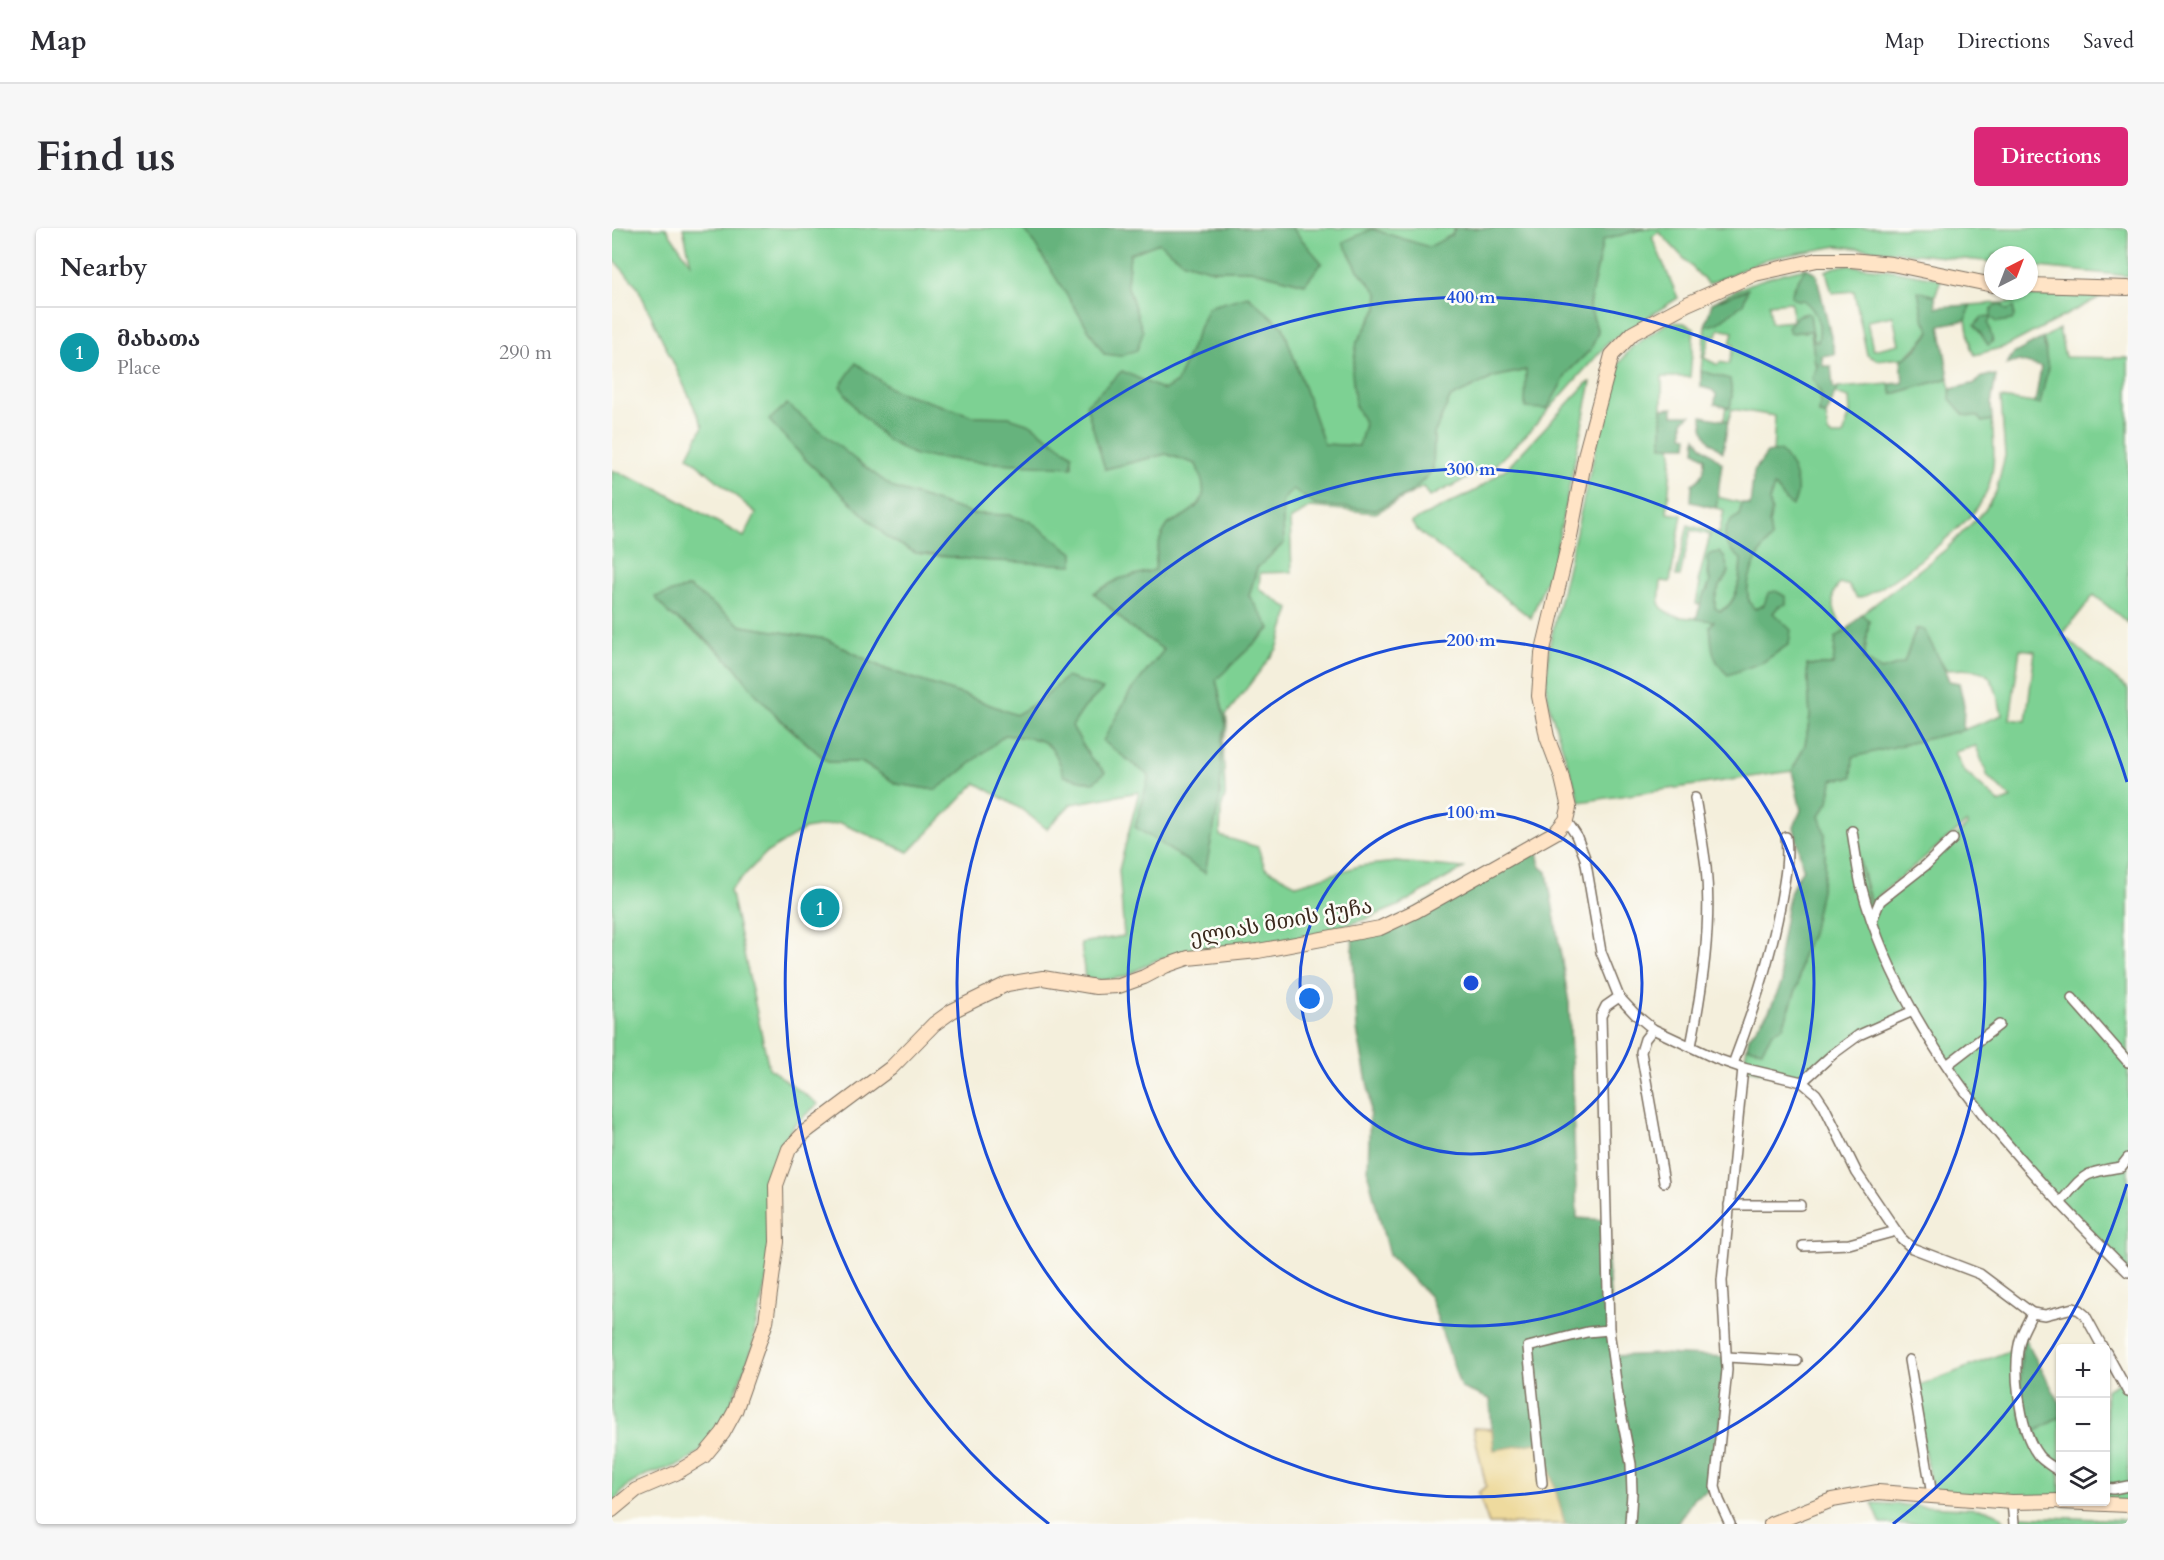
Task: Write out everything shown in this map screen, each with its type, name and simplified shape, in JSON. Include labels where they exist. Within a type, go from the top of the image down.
[{"type":"street","points":[[1984,283],[1892,264],[1851,260],[1817,260],[1755,274],[1680,308],[1634,333],[1612,355],[1586,452],[1569,542],[1542,654],[1539,696],[1547,737],[1561,774],[1569,808],[1566,820],[1576,835],[1585,858],[1601,952],[1619,997],[1653,1029],[1743,1068],[1802,1082],[1816,1094],[1824,1106],[1857,1173],[1896,1231],[1912,1248],[1980,1274],[2032,1313],[2044,1315],[2073,1308],[2079,1310],[2085,1315],[2101,1344]]},
{"type":"street","points":[[2038,285],[2128,288]]},
{"type":"street","points":[[1691,1046],[1702,987],[1707,926],[1706,869],[1695,798]]},
{"type":"street","name":"ელიას მთის ქუჩა","points":[[612,1510],[636,1490],[676,1473],[704,1456],[723,1433],[735,1411],[766,1322],[777,1242],[776,1185],[789,1149],[805,1132],[891,1068],[934,1024],[952,1011],[1007,984],[1043,978],[1096,987],[1119,986],[1188,958],[1258,951],[1380,928],[1416,911],[1556,832],[1566,820]]},
{"type":"street","points":[[1852,831],[1861,884],[1872,920],[1890,966],[1913,1011],[1947,1065],[1994,1129],[2060,1203],[2128,1272]]},
{"type":"street","points":[[1733,1064],[1754,1010],[1775,935],[1786,873],[1788,850],[1786,837]]},
{"type":"street","points":[[1872,920],[1880,901],[1926,865],[1953,840]]},
{"type":"street","points":[[1619,997],[1606,1006],[1601,1016],[1609,1330],[1618,1403],[1631,1464],[1630,1524]]},
{"type":"street","points":[[2072,998],[2128,1062]]},
{"type":"street","points":[[1802,1082],[1833,1054],[1859,1035],[1913,1011]]},
{"type":"street","points":[[1947,1065],[1999,1025]]},
{"type":"street","points":[[1653,1029],[1645,1039],[1641,1052],[1665,1182]]},
{"type":"street","points":[[1730,1524],[1715,1486],[1727,1370],[1722,1281],[1743,1068]]},
{"type":"street","points":[[2060,1203],[2084,1175],[2121,1167],[2128,1158]]},
{"type":"street","points":[[1729,1205],[1800,1205]]},
{"type":"street","points":[[1803,1246],[1849,1244],[1896,1231]]},
{"type":"street","points":[[2032,1313],[2022,1334],[2019,1347],[2020,1412],[2028,1436],[2039,1456],[2056,1468]]},
{"type":"street","points":[[1542,1484],[1528,1347],[1587,1332],[1609,1330]]},
{"type":"street","points":[[1727,1357],[1797,1360]]},
{"type":"street","points":[[1909,1360],[1932,1495]]},
{"type":"street","points":[[2110,1360],[2128,1392]]},
{"type":"street","points":[[2110,1489],[2128,1486]]},
{"type":"street","points":[[1771,1524],[1832,1500],[1861,1493],[1932,1495],[2012,1502],[2056,1502]]},
{"type":"street","points":[[2012,1502],[2014,1524]]},
{"type":"street","points":[[2110,1504],[2128,1505]]},
{"type":"green space","points":[[612,228],[666,228],[691,264],[683,228],[1022,228],[1030,237],[1133,303],[1127,284],[1130,254],[1159,243],[1184,262],[1213,270],[1251,270],[1304,284],[1296,234],[1292,228],[1455,228],[1452,235],[1429,248],[1372,229],[1358,270],[1378,292],[1377,309],[1357,342],[1355,405],[1365,424],[1360,446],[1324,444],[1283,327],[1208,308],[1177,382],[1164,390],[1105,469],[1166,454],[1196,464],[1204,489],[1201,501],[1190,512],[1168,525],[1158,546],[1155,570],[1119,579],[1094,593],[1130,627],[1164,650],[1130,692],[1222,740],[1226,725],[1216,679],[1270,629],[1249,596],[1257,568],[1284,543],[1282,501],[1293,488],[1433,470],[1434,434],[1450,398],[1494,377],[1527,370],[1547,409],[1568,372],[1591,349],[1598,332],[1589,305],[1603,240],[1646,228],[2128,228],[2128,276],[2038,267],[2038,246],[1984,246],[1984,261],[1837,246],[1767,259],[1708,284],[1659,232],[1652,237],[1678,298],[1610,341],[1528,433],[1495,465],[1429,497],[1423,487],[1376,513],[1310,507],[1290,520],[1292,572],[1260,573],[1259,589],[1290,609],[1277,649],[1226,715],[1228,727],[1223,741],[1225,796],[1221,809],[1220,836],[1258,847],[1265,868],[1297,885],[1359,866],[1396,862],[1464,868],[1398,906],[1366,919],[1304,938],[1240,946],[1205,947],[1154,961],[1124,977],[1105,980],[1085,979],[1081,943],[1124,936],[1119,870],[1139,792],[1071,804],[1047,829],[1021,809],[976,783],[909,852],[840,823],[805,829],[766,853],[730,890],[769,1068],[818,1104],[794,1125],[782,1143],[769,1180],[771,1238],[769,1269],[755,1328],[753,1347],[723,1424],[699,1452],[682,1464],[646,1475],[627,1486],[614,1502],[612,1500],[612,470],[660,490],[744,537],[756,513],[688,456],[703,426],[637,286],[612,258]],"holes":[[[856,363],[892,390],[973,416],[1009,417],[1072,466],[977,462],[915,455],[887,440],[856,409]],[[769,419],[857,461],[893,488],[974,514],[1010,515],[1073,564],[977,560],[916,553],[888,538],[805,459]],[[689,587],[742,626],[826,639],[885,669],[1016,715],[1043,699],[1066,677],[1102,689],[1084,708],[1072,726],[1089,756],[1057,754],[1041,739],[1005,735],[935,790],[897,784],[861,762],[828,762],[776,716],[727,659],[703,638],[669,614]]]},
{"type":"green space","points":[[1022,228],[1292,228],[1322,263],[1305,284],[1251,270],[1213,270],[1184,262],[1159,243],[1130,254],[1127,284],[1143,332],[1137,350],[1120,356],[1104,354]]},
{"type":"green space","points":[[1455,228],[1646,228],[1603,240],[1589,305],[1598,332],[1591,349],[1568,372],[1547,409],[1525,408],[1526,370],[1494,377],[1450,398],[1434,434],[1433,470],[1413,491],[1376,510],[1315,505],[1293,489],[1282,501],[1284,543],[1257,568],[1249,596],[1270,628],[1216,680],[1226,725],[1222,740],[1220,797],[1205,873],[1135,827],[1149,776],[1103,741],[1130,692],[1164,650],[1130,627],[1094,593],[1119,579],[1155,570],[1158,546],[1164,531],[1169,524],[1196,507],[1201,501],[1202,482],[1196,464],[1166,454],[1105,469],[1086,405],[1122,371],[1164,390],[1177,382],[1208,307],[1248,296],[1283,327],[1324,444],[1359,446],[1365,424],[1355,405],[1352,371],[1357,342],[1377,309],[1378,293],[1358,270],[1343,242],[1372,229],[1429,247],[1452,235]]},
{"type":"green space","points":[[1845,265],[1941,279],[1935,296],[1919,292],[1923,317],[1930,330],[1906,358],[1877,360],[1867,355],[1854,291],[1832,293],[1826,271]],"holes":[[[1893,316],[1899,344],[1873,350],[1867,321]]]},
{"type":"green space","points":[[1806,268],[1793,288],[1797,300],[1803,299],[1815,313],[1820,330],[1818,342],[1814,341],[1810,315],[1790,333],[1811,331],[1815,364],[1819,364],[1812,378],[1821,394],[1819,414],[1826,415],[1828,433],[1832,436],[1843,436],[1850,413],[1849,398],[1835,394],[1837,388],[1889,384],[1892,394],[1949,378],[1951,399],[1969,415],[1978,417],[1982,422],[1992,420],[1993,463],[1988,488],[1969,518],[1920,560],[1883,586],[1857,598],[1848,585],[1840,584],[1835,590],[1834,607],[1846,631],[1836,637],[1833,665],[1807,665],[1810,717],[1805,745],[1792,771],[1580,802],[1550,709],[1546,686],[1549,647],[1614,370],[1631,348],[1669,322],[1684,323],[1694,328],[1690,377],[1662,377],[1662,445],[1671,446],[1672,454],[1667,513],[1682,515],[1670,582],[1661,581],[1659,603],[1664,610],[1677,617],[1716,621],[1763,662],[1789,644],[1773,613],[1778,607],[1764,605],[1755,609],[1748,593],[1748,583],[1755,563],[1771,538],[1769,523],[1772,511],[1769,502],[1774,485],[1785,501],[1773,453],[1775,416],[1732,409],[1728,421],[1724,420],[1726,406],[1732,397],[1730,380],[1701,371],[1705,326],[1724,318],[1747,290],[1712,303],[1746,286]],"holes":[[[1791,302],[1793,321],[1771,323],[1769,304]],[[1719,329],[1733,332],[1730,344],[1734,345],[1729,364],[1720,362],[1718,365],[1704,358],[1710,336],[1716,338]]]},
{"type":"green space","points":[[1806,268],[1816,273],[1835,354],[1822,356],[1823,366],[1831,366],[1833,388],[1837,388],[1826,415],[1819,414],[1821,394],[1812,378],[1818,364],[1815,364],[1811,331],[1790,333],[1788,327],[1797,316],[1807,313],[1810,315],[1814,341],[1818,342],[1819,330],[1815,313],[1803,300],[1797,300],[1791,296]]},
{"type":"green space","points":[[1748,289],[1743,304],[1716,324],[1705,326],[1712,303]]},
{"type":"green space","points":[[1918,291],[1935,296],[1936,307],[1970,305],[1966,320],[1940,325],[1949,378],[1892,394],[1889,384],[1903,383],[1901,359],[1913,352],[1930,331],[1923,317]]},
{"type":"green space","points":[[2104,295],[2007,346],[1975,355],[1971,349],[1966,320],[1970,305],[2038,300],[2038,296]]},
{"type":"green space","points":[[1996,305],[2002,305],[2007,310],[2014,307],[2014,316],[2012,320],[1997,322],[1991,317],[1988,323],[1993,342],[1988,345],[1975,325],[1982,317],[1991,316],[1992,309]]},
{"type":"green space","points":[[2059,329],[2065,357],[2128,358],[2128,623],[2094,595],[2062,635],[2128,689],[2128,1272],[1993,1129],[1913,1011],[1859,1035],[1802,1082],[1743,1068],[1747,1047],[1762,1050],[1772,1033],[1783,1027],[1798,984],[1802,955],[1812,934],[1825,869],[1825,834],[1819,816],[1829,802],[1832,780],[1852,757],[1963,730],[2002,715],[1992,681],[1987,675],[1972,670],[1946,670],[1933,650],[1924,629],[1916,629],[1904,663],[1881,670],[1864,659],[1869,621],[1862,614],[1945,550],[1985,510],[1996,492],[2005,456],[2001,398],[2040,404],[2046,349],[2043,338]],"holes":[[[2020,649],[2035,651],[2026,721],[2010,719]],[[1976,746],[1988,777],[2011,798],[2000,803],[1963,770],[1955,752]],[[1966,823],[1968,825],[1880,901],[1872,919],[1852,831],[1873,912],[1878,896]]]},
{"type":"green space","points":[[2043,338],[2048,368],[2040,404],[2035,404],[2041,367],[2019,361],[2006,365],[2013,354]]},
{"type":"green space","points":[[856,363],[893,390],[973,416],[1009,417],[1030,424],[1072,455],[1072,467],[977,462],[915,455],[887,440],[856,409],[840,386]]},
{"type":"green space","points":[[1701,371],[1730,379],[1732,397],[1730,408],[1715,404],[1716,394],[1712,390],[1701,387]]},
{"type":"green space","points":[[1996,376],[1991,404],[1992,420],[1982,422],[1978,417],[1964,415],[1950,399],[1951,389],[1976,383],[1980,378]]},
{"type":"green space","points":[[1591,382],[1554,560],[1531,618],[1418,531],[1411,522],[1475,491],[1508,467],[1587,383]]},
{"type":"green space","points":[[787,404],[894,488],[974,514],[1010,515],[1031,522],[1073,553],[1073,565],[977,560],[916,553],[888,538],[805,459],[769,420]]},
{"type":"green space","points":[[1673,408],[1673,415],[1690,415],[1683,421],[1683,435],[1688,436],[1687,446],[1662,446],[1662,409]]},
{"type":"green space","points":[[1702,416],[1728,421],[1723,452],[1707,437],[1703,428]]},
{"type":"green space","points":[[1696,437],[1702,446],[1722,463],[1716,508],[1691,502],[1692,484],[1701,476],[1705,465],[1705,457],[1695,451]]},
{"type":"green space","points":[[1780,451],[1793,469],[1797,492],[1792,506],[1774,486],[1769,502],[1772,511],[1769,523],[1771,538],[1755,563],[1748,583],[1748,593],[1755,609],[1764,605],[1768,593],[1776,591],[1786,597],[1786,604],[1778,607],[1773,613],[1791,630],[1789,644],[1763,662],[1728,675],[1718,664],[1713,653],[1710,626],[1714,621],[1696,619],[1710,582],[1707,558],[1710,554],[1719,552],[1724,557],[1729,572],[1716,593],[1715,608],[1720,611],[1735,596],[1741,566],[1741,559],[1729,548],[1725,540],[1725,531],[1732,520],[1739,516],[1742,503],[1750,505],[1754,471],[1767,453]]},
{"type":"green space","points":[[1717,497],[1742,503],[1727,545],[1741,559],[1739,581],[1731,602],[1719,611],[1715,608],[1715,598],[1729,572],[1707,569],[1710,582],[1700,604],[1696,604],[1700,583],[1698,582],[1710,535],[1691,530],[1680,576],[1676,576],[1688,525],[1719,534],[1724,510],[1716,508]]},
{"type":"green space","points":[[689,587],[742,626],[826,639],[885,669],[1016,715],[1043,699],[1066,677],[1103,689],[1084,708],[1072,726],[1089,756],[1105,772],[1093,783],[1064,776],[1055,753],[1044,742],[1005,735],[935,790],[897,784],[861,762],[828,762],[777,716],[716,648],[692,628],[669,614],[655,597]]},
{"type":"green space","points":[[1862,614],[1869,621],[1864,659],[1881,670],[1904,663],[1916,629],[1924,629],[1949,681],[1959,683],[1964,705],[1963,730],[1853,757],[1852,777],[1832,780],[1829,802],[1819,816],[1825,834],[1825,869],[1812,934],[1802,955],[1798,984],[1783,1027],[1772,1033],[1762,1050],[1747,1047],[1749,1037],[1769,1011],[1782,982],[1779,956],[1789,896],[1803,869],[1794,827],[1801,810],[1792,771],[1805,745],[1810,717],[1807,665],[1833,665],[1836,637],[1846,631]]},
{"type":"green space","points":[[1535,843],[1540,866],[1547,872],[1569,1003],[1577,1218],[1606,1220],[1613,1356],[1660,1354],[1727,1357],[1715,1487],[1694,1498],[1677,1524],[1565,1524],[1563,1519],[1493,1450],[1490,1399],[1461,1388],[1430,1297],[1389,1255],[1368,1175],[1370,1097],[1357,1030],[1352,933],[1380,928]]},
{"type":"green space","points":[[2022,1334],[2056,1396],[2056,1419],[2028,1436],[2020,1412]]},
{"type":"green space","points":[[2019,1347],[2029,1435],[2056,1419],[2056,1501],[1932,1495],[1914,1388]]},
{"type":"green space","points":[[2122,1381],[2128,1392],[2128,1505],[2110,1503],[2110,1388]]},
{"type":"green space","points":[[1872,1503],[1989,1510],[2001,1517],[2006,1524],[1881,1524]]},
{"type":"green space","points":[[2015,1516],[2128,1520],[2128,1524],[2015,1524]]},
{"type":"sand","points":[[1473,1428],[1492,1429],[1494,1450],[1542,1442],[1565,1524],[1489,1524],[1478,1493],[1486,1486]]},
{"type":"place","name":"მახათა","points":[[820,908]]}]
